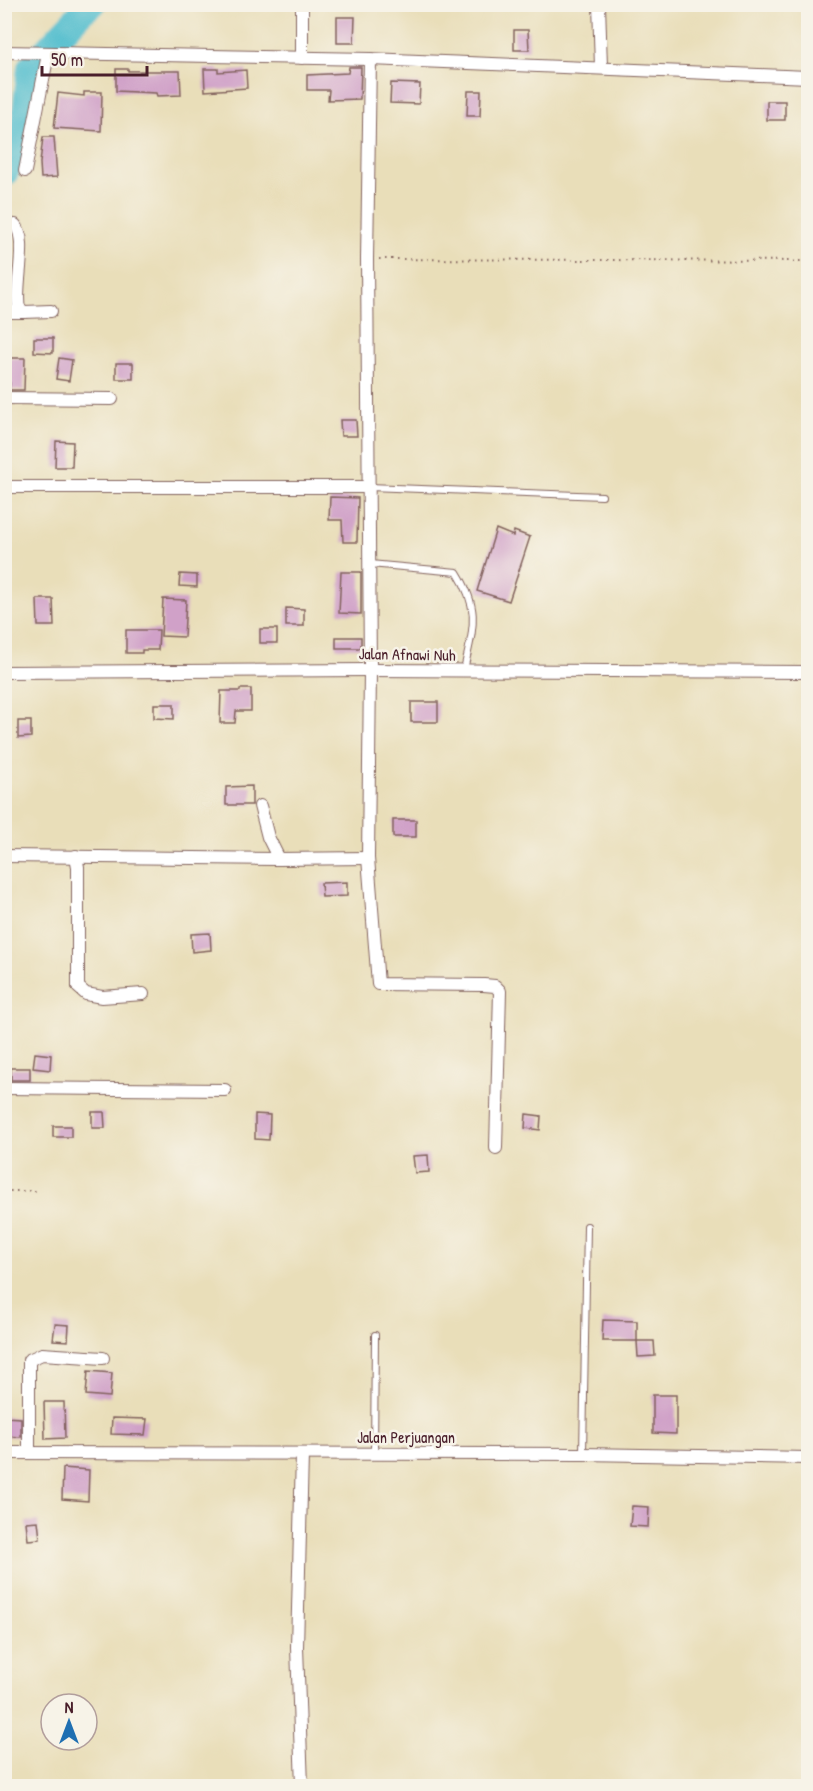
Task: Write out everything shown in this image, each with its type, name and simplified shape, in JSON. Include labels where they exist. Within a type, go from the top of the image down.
[{"type":"street","points":[[302,4],[302,58]]},
{"type":"street","points":[[599,4],[601,67]]},
{"type":"street","points":[[9,52],[370,59],[808,77]]},
{"type":"street","points":[[26,171],[46,54]]},
{"type":"street","points":[[370,59],[367,259],[370,670],[368,858],[378,984],[484,985],[495,986],[500,991],[496,1148]]},
{"type":"street","points":[[4,224],[15,225],[20,231],[18,304],[24,312]]},
{"type":"street","points":[[4,312],[51,311]]},
{"type":"street","points":[[4,398],[112,399]]},
{"type":"street","points":[[4,487],[368,487]]},
{"type":"street","name":"Jalan Afnawi Nuh","points":[[4,672],[370,670],[808,672]]},
{"type":"street","points":[[260,806],[268,837],[279,859]]},
{"type":"street","points":[[4,856],[368,858]]},
{"type":"street","points":[[76,856],[78,867],[78,987],[86,994],[102,997],[143,994]]},
{"type":"street","points":[[4,1088],[225,1090]]},
{"type":"street","points":[[29,1453],[29,1360],[42,1354],[103,1358]]},
{"type":"street","name":"Jalan Perjuangan","points":[[4,1454],[583,1454],[808,1458]]},
{"type":"street","points":[[302,1455],[297,1647],[302,1786]]},
{"type":"lane","points":[[368,487],[602,496]]},
{"type":"lane","points":[[369,564],[457,572],[471,599],[474,620],[463,672]]},
{"type":"lane","points":[[583,1454],[588,1226]]},
{"type":"lane","points":[[374,1454],[375,1335]]},
{"type":"path","points":[[367,259],[808,261]]},
{"type":"path","points":[[4,1191],[39,1191]]},
{"type":"building","points":[[337,17],[355,17],[354,43],[337,43]]},
{"type":"building","points":[[514,30],[528,30],[529,50],[514,50]]},
{"type":"building","points":[[349,67],[361,67],[360,99],[328,100],[329,90],[307,90],[307,75],[348,73]]},
{"type":"building","points":[[116,69],[180,71],[181,95],[157,96],[156,93],[116,91]]},
{"type":"building","points":[[204,69],[218,69],[218,72],[246,70],[247,88],[205,91]]},
{"type":"building","points":[[391,83],[420,84],[419,104],[390,103]]},
{"type":"building","points":[[468,91],[481,91],[480,116],[467,116]]},
{"type":"building","points":[[84,92],[102,92],[101,131],[54,128],[58,93],[84,96]]},
{"type":"building","points":[[767,101],[785,101],[785,120],[767,120]]},
{"type":"building","points":[[43,137],[54,137],[57,177],[41,178]]},
{"type":"building","points":[[34,338],[53,338],[53,353],[34,352]]},
{"type":"building","points":[[4,358],[25,358],[24,390],[9,390],[10,383],[4,382]]},
{"type":"building","points":[[59,358],[72,360],[69,381],[56,379]]},
{"type":"building","points":[[116,363],[133,363],[133,379],[116,379]]},
{"type":"building","points":[[340,420],[356,420],[357,436],[341,436]]},
{"type":"building","points":[[56,441],[73,442],[72,467],[55,467]]},
{"type":"building","points":[[330,497],[358,498],[357,542],[343,542],[342,520],[329,520]]},
{"type":"building","points":[[496,529],[513,536],[514,531],[530,537],[509,601],[477,591]]},
{"type":"building","points":[[341,572],[361,572],[361,614],[339,613]]},
{"type":"building","points":[[180,574],[197,575],[197,587],[179,586]]},
{"type":"building","points":[[37,599],[53,599],[54,626],[38,626]]},
{"type":"building","points":[[163,599],[186,600],[184,637],[161,636]]},
{"type":"building","points":[[286,608],[304,609],[304,626],[286,626]]},
{"type":"building","points":[[260,629],[277,629],[277,643],[260,643]]},
{"type":"building","points":[[126,630],[159,630],[158,650],[126,653]]},
{"type":"building","points":[[336,637],[361,637],[361,648],[336,648]]},
{"type":"building","points":[[240,689],[251,689],[251,711],[236,711],[235,723],[220,723],[221,691],[240,691]]},
{"type":"building","points":[[411,702],[438,702],[438,722],[411,722]]},
{"type":"building","points":[[154,704],[174,704],[174,719],[154,718]]},
{"type":"building","points":[[18,721],[31,721],[31,737],[18,738]]},
{"type":"building","points":[[252,786],[252,805],[226,805],[226,787]]},
{"type":"building","points":[[393,820],[416,820],[416,837],[393,837]]},
{"type":"building","points":[[347,882],[347,896],[322,897],[321,883]]},
{"type":"building","points":[[210,933],[211,950],[192,952],[191,934]]},
{"type":"building","points":[[35,1053],[51,1055],[50,1070],[33,1068]]},
{"type":"building","points":[[11,1068],[30,1068],[30,1080],[11,1080]]},
{"type":"building","points":[[92,1112],[104,1112],[105,1128],[92,1128]]},
{"type":"building","points":[[255,1114],[270,1115],[269,1140],[255,1139]]},
{"type":"building","points":[[526,1114],[541,1116],[540,1130],[525,1128]]},
{"type":"building","points":[[53,1126],[71,1126],[71,1137],[53,1137]]},
{"type":"building","points":[[428,1155],[429,1172],[415,1173],[413,1156]]},
{"type":"building","points":[[603,1320],[637,1321],[637,1341],[602,1341]]},
{"type":"building","points":[[55,1324],[69,1325],[68,1341],[53,1340]]},
{"type":"building","points":[[637,1341],[654,1341],[655,1356],[638,1357]]},
{"type":"building","points":[[88,1371],[112,1373],[110,1397],[86,1395]]},
{"type":"building","points":[[653,1395],[676,1395],[676,1434],[653,1433]]},
{"type":"building","points":[[44,1402],[64,1402],[65,1438],[45,1439]]},
{"type":"building","points":[[4,1417],[21,1418],[21,1437],[4,1436]]},
{"type":"building","points":[[112,1418],[147,1419],[145,1435],[111,1434]]},
{"type":"building","points":[[63,1468],[89,1470],[88,1501],[62,1499]]},
{"type":"building","points":[[632,1506],[649,1507],[648,1527],[630,1526]]},
{"type":"building","points":[[38,1521],[40,1539],[28,1540],[26,1522]]},
{"type":"waterway","points":[[4,175],[17,153],[23,131],[30,67],[82,12],[93,4]]}]
